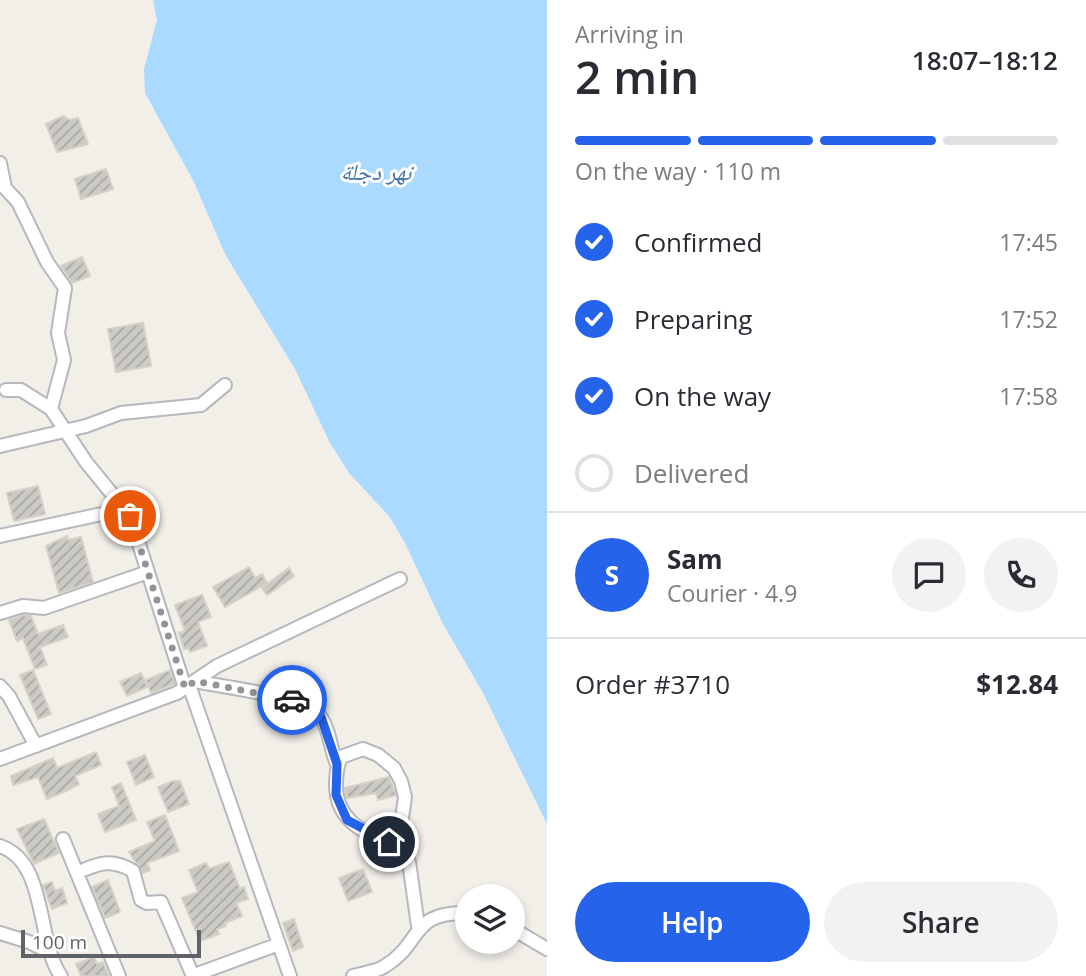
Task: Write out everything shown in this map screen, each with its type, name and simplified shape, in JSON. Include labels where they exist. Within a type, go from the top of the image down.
[{"type":"street","points":[[0,163],[5,187],[18,202],[47,262],[65,288],[58,333],[64,360],[51,409]]},
{"type":"street","points":[[0,446],[66,431],[121,413],[201,405],[225,385]]},
{"type":"street","points":[[6,390],[21,390],[51,409],[101,483],[125,509],[190,684],[289,976]]},
{"type":"street","points":[[0,536],[125,509]]},
{"type":"street","points":[[0,613],[23,606],[44,608],[148,572]]},
{"type":"street","points":[[0,759],[190,684],[217,666],[401,579]]},
{"type":"street","points":[[190,684],[285,697],[321,717],[337,764],[336,795],[347,820],[375,837],[404,847]]},
{"type":"street","points":[[0,686],[9,696],[36,746]]},
{"type":"street","points":[[337,764],[341,757],[363,749],[378,755],[394,768],[405,797],[400,832],[409,862],[418,926]]},
{"type":"street","points":[[63,839],[119,976]]},
{"type":"street","points":[[0,846],[15,852],[32,882],[44,913],[48,952],[61,976]]},
{"type":"street","points":[[77,873],[100,862],[121,864],[133,872],[141,900],[147,903],[161,902],[192,976],[279,944]]},
{"type":"street","points":[[353,976],[384,967],[406,947],[418,926],[442,915],[455,914]]},
{"type":"street","points":[[0,933],[29,942],[48,952]]},
{"type":"street","points":[[525,936],[547,949]]},
{"type":"water","name":"نهر دجلة","points":[[153,0],[547,0],[547,824],[483,693],[442,622],[405,543],[389,516],[349,473],[330,443],[295,369],[225,254],[194,182],[145,93],[144,69],[157,20]]},
{"type":"building","points":[[63,116],[70,120],[78,118],[88,144],[57,152],[46,124]]},
{"type":"building","points":[[106,169],[113,189],[81,199],[75,179]]},
{"type":"building","points":[[82,257],[90,276],[72,283],[61,266]]},
{"type":"building","points":[[143,323],[151,366],[116,372],[108,329]]},
{"type":"building","points":[[38,486],[45,514],[14,521],[7,493]]},
{"type":"building","points":[[67,536],[68,540],[81,537],[93,582],[59,593],[46,546]]},
{"type":"building","points":[[249,567],[255,578],[262,574],[267,583],[225,607],[213,587]]},
{"type":"building","points":[[289,568],[294,576],[267,595],[262,588]]},
{"type":"building","points":[[202,595],[211,617],[198,622],[207,646],[190,652],[188,648],[184,649],[179,633],[185,631],[175,605]]},
{"type":"building","points":[[24,615],[31,616],[38,634],[63,625],[68,637],[40,647],[47,665],[35,669],[23,638],[17,641],[9,620]]},
{"type":"building","points":[[33,670],[51,714],[38,719],[20,675]]},
{"type":"building","points":[[170,670],[175,684],[151,693],[146,680]]},
{"type":"building","points":[[141,673],[147,687],[127,696],[120,682]]},
{"type":"building","points":[[96,752],[101,765],[75,776],[79,784],[47,799],[38,777],[13,785],[11,776],[53,758],[57,768]]},
{"type":"building","points":[[145,755],[154,777],[136,785],[127,762]]},
{"type":"building","points":[[389,777],[396,795],[378,800],[376,793],[347,798],[345,788]]},
{"type":"building","points":[[180,781],[189,804],[168,812],[158,787]]},
{"type":"building","points":[[121,783],[136,820],[105,832],[98,814],[119,806],[112,787]]},
{"type":"building","points":[[165,815],[179,851],[147,863],[150,870],[143,873],[129,852],[155,841],[147,822]]},
{"type":"building","points":[[44,819],[59,853],[34,864],[17,829]]},
{"type":"building","points":[[229,862],[240,889],[244,887],[248,899],[236,903],[242,916],[217,929],[219,934],[200,941],[182,898],[198,892],[189,870],[206,863],[209,869]]},
{"type":"building","points":[[363,869],[372,892],[348,901],[339,878]]},
{"type":"building","points":[[108,880],[120,912],[105,918],[92,887]]},
{"type":"building","points":[[52,882],[55,891],[62,888],[67,903],[52,909],[43,885]]},
{"type":"building","points":[[294,919],[303,947],[293,951],[283,923]]},
{"type":"building","points":[[94,957],[97,964],[103,962],[109,976],[81,976],[76,964]]},
{"type":"way so far","points":[[130,516],[185,688],[195,681],[292,700]]},
{"type":"route","points":[[292,700],[321,717],[331,739],[330,750],[337,764],[336,795],[347,820],[389,842]]}]
